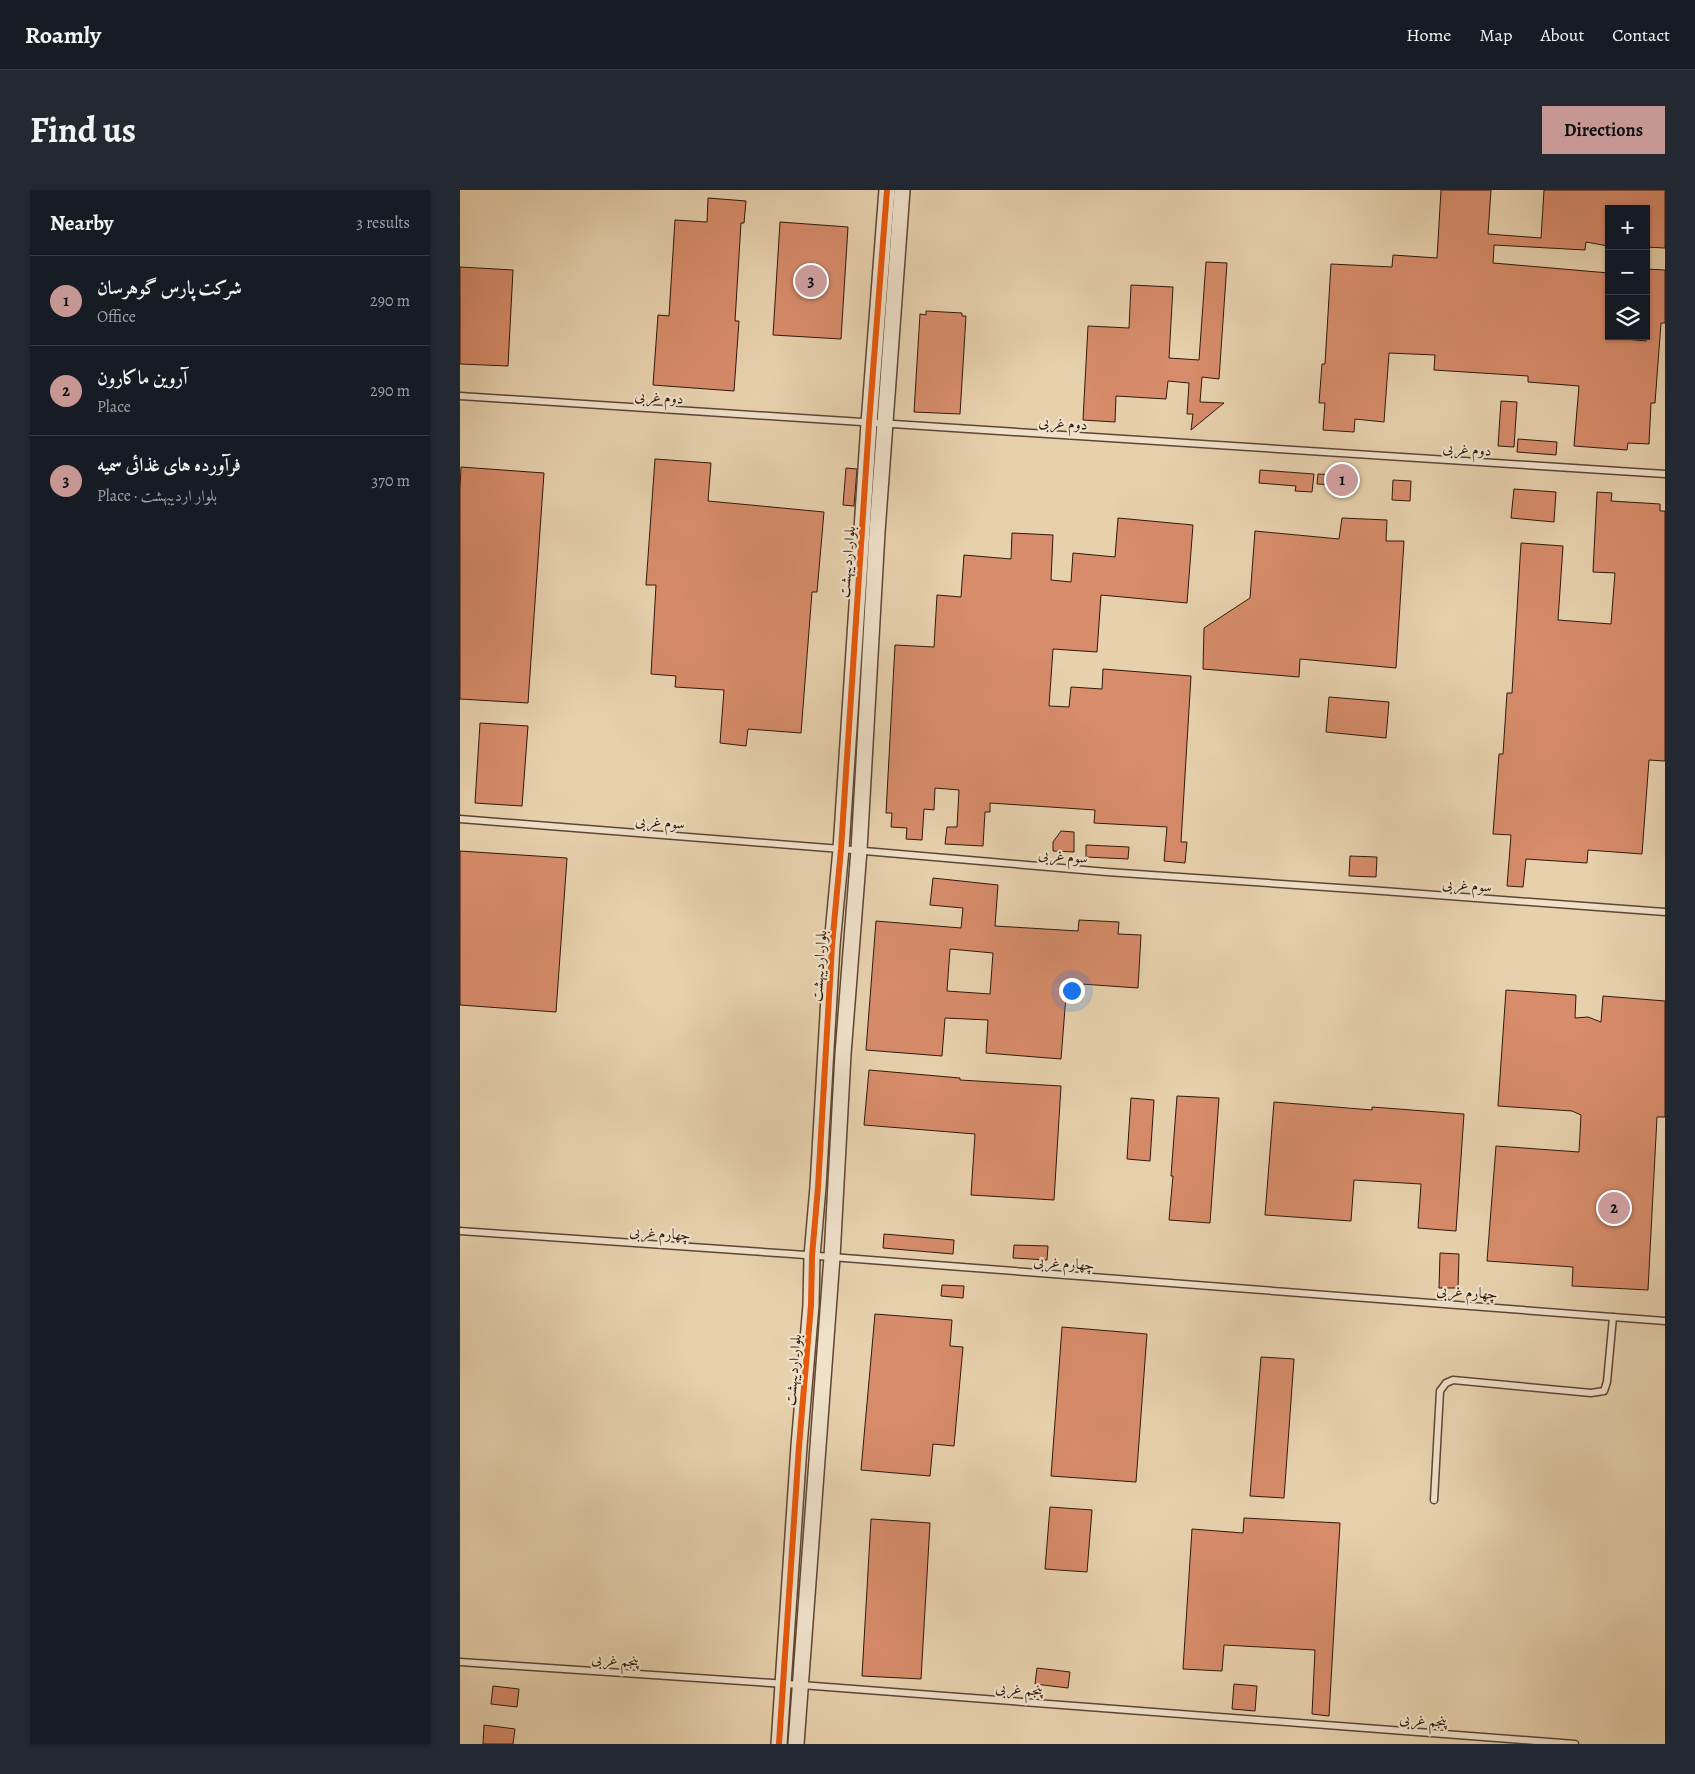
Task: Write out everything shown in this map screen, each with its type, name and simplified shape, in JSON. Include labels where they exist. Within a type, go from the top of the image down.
[{"type":"street","name":"بلوار اردیبهشت","points":[[779,1744],[798,1456],[811,1305],[812,1256],[818,1187],[832,945],[841,848],[869,423],[887,190]]},
{"type":"street","name":"بلوار اردیبهشت","points":[[796,1744],[832,1257],[843,1054],[859,850],[868,677],[902,190]]},
{"type":"lane","name":"دوم غربی","points":[[460,396],[1665,474]]},
{"type":"lane","name":"سوم غربی","points":[[460,819],[841,848],[1107,872],[1665,912]]},
{"type":"lane","name":"چهارم غربی","points":[[460,1231],[832,1257],[1665,1321]]},
{"type":"lane","points":[[1434,1500],[1440,1391],[1442,1387],[1453,1380],[1599,1393],[1604,1391],[1607,1382],[1613,1317]]},
{"type":"lane","name":"پنجم غربی","points":[[460,1662],[801,1685],[1575,1744]]},
{"type":"building","points":[[1441,190],[1491,190],[1488,234],[1541,238],[1544,190],[1665,190],[1665,248],[1650,247],[1650,205],[1605,205],[1605,245],[1586,242],[1585,250],[1494,245],[1493,263],[1605,273],[1605,340],[1650,340],[1650,269],[1665,270],[1665,323],[1661,323],[1655,403],[1651,403],[1649,444],[1628,443],[1627,450],[1574,446],[1579,386],[1528,382],[1528,376],[1434,370],[1435,355],[1389,353],[1384,422],[1355,419],[1354,432],[1323,430],[1325,403],[1319,403],[1322,364],[1325,364],[1331,264],[1392,267],[1393,255],[1437,258]]},
{"type":"building","points":[[708,198],[746,201],[744,223],[741,223],[735,321],[739,321],[734,391],[653,385],[658,315],[669,316],[675,220],[707,222]]},
{"type":"building","points":[[780,222],[848,227],[841,339],[773,335]]},
{"type":"building","points":[[1206,262],[1227,263],[1219,379],[1202,377],[1200,402],[1224,403],[1191,430],[1193,414],[1187,414],[1189,383],[1168,381],[1166,399],[1116,396],[1115,422],[1083,420],[1088,326],[1129,328],[1131,285],[1173,287],[1169,358],[1199,360]]},
{"type":"building","points":[[460,267],[513,270],[508,366],[460,364]]},
{"type":"building","points":[[926,311],[962,313],[962,316],[966,316],[960,414],[914,412],[920,314],[926,315]]},
{"type":"building","points":[[1501,401],[1517,402],[1514,447],[1498,446]]},
{"type":"building","points":[[1518,439],[1557,442],[1556,455],[1517,452]]},
{"type":"building","points":[[655,459],[711,463],[708,501],[824,512],[817,592],[812,592],[801,733],[748,729],[746,746],[720,743],[724,690],[675,687],[676,676],[651,674],[656,585],[646,585]]},
{"type":"building","points":[[461,467],[544,473],[528,703],[460,699]]},
{"type":"building","points":[[846,468],[857,469],[854,506],[843,505]]},
{"type":"building","points":[[1260,470],[1314,474],[1312,492],[1295,491],[1296,486],[1259,483]]},
{"type":"building","points":[[1318,474],[1356,476],[1355,486],[1317,484]]},
{"type":"building","points":[[1393,480],[1411,481],[1410,501],[1392,500]]},
{"type":"building","points":[[1514,489],[1556,492],[1554,522],[1511,518]]},
{"type":"building","points":[[1597,492],[1612,493],[1611,501],[1660,504],[1660,511],[1665,511],[1665,761],[1649,760],[1642,854],[1588,850],[1587,863],[1526,859],[1523,887],[1507,886],[1511,835],[1493,834],[1499,754],[1503,754],[1507,693],[1512,693],[1521,543],[1563,546],[1558,620],[1611,624],[1615,573],[1593,572]]},
{"type":"building","points":[[1118,518],[1193,525],[1187,603],[1101,595],[1097,652],[1053,649],[1049,706],[1069,707],[1071,687],[1102,689],[1103,669],[1191,676],[1181,842],[1187,842],[1185,863],[1164,861],[1167,827],[1094,823],[1095,810],[990,803],[990,812],[985,812],[983,846],[945,844],[947,827],[957,827],[959,790],[935,788],[934,810],[924,809],[922,840],[906,839],[907,828],[891,827],[892,813],[886,813],[895,645],[934,647],[937,595],[961,597],[964,555],[1011,559],[1012,533],[1053,535],[1051,580],[1071,582],[1073,553],[1115,557]]},
{"type":"building","points":[[1342,518],[1387,520],[1386,541],[1404,541],[1396,668],[1300,659],[1299,677],[1203,669],[1204,628],[1250,598],[1255,531],[1339,539]]},
{"type":"building","points":[[1329,697],[1389,702],[1386,738],[1326,732]]},
{"type":"building","points":[[480,723],[528,726],[522,806],[475,803]]},
{"type":"building","points":[[1061,831],[1074,832],[1074,852],[1053,851],[1053,842]]},
{"type":"building","points":[[1086,845],[1129,847],[1128,859],[1086,857]]},
{"type":"building","points":[[460,851],[567,858],[556,1012],[460,1005]]},
{"type":"building","points":[[1350,856],[1377,857],[1376,877],[1349,876]]},
{"type":"building","points":[[933,878],[998,885],[995,926],[1078,931],[1079,920],[1119,922],[1118,934],[1141,935],[1138,988],[1067,983],[1061,1059],[986,1053],[988,1020],[945,1018],[942,1056],[866,1050],[876,921],[961,928],[963,908],[930,905]],"holes":[[[950,949],[993,953],[990,994],[947,991]]]},
{"type":"building","points":[[1506,990],[1576,995],[1575,1018],[1588,1017],[1601,1022],[1603,996],[1665,1001],[1665,1117],[1657,1117],[1648,1290],[1572,1286],[1573,1267],[1487,1261],[1496,1146],[1579,1152],[1581,1115],[1572,1111],[1498,1106]]},
{"type":"building","points":[[869,1070],[960,1078],[960,1080],[1061,1086],[1054,1200],[971,1195],[975,1134],[864,1125]]},
{"type":"building","points":[[1177,1096],[1219,1098],[1210,1223],[1169,1220]]},
{"type":"building","points":[[1131,1098],[1154,1100],[1150,1161],[1127,1159]]},
{"type":"building","points":[[1274,1102],[1372,1110],[1372,1107],[1464,1114],[1456,1231],[1418,1228],[1421,1184],[1354,1180],[1351,1221],[1265,1215]]},
{"type":"building","points":[[884,1234],[954,1240],[953,1254],[883,1248]]},
{"type":"building","points":[[1014,1245],[1048,1246],[1047,1260],[1013,1258]]},
{"type":"building","points":[[1440,1253],[1459,1254],[1458,1288],[1439,1288]]},
{"type":"building","points":[[942,1285],[964,1286],[963,1298],[941,1296]]},
{"type":"building","points":[[875,1314],[952,1320],[950,1346],[963,1347],[954,1446],[933,1444],[930,1476],[861,1470]]},
{"type":"building","points":[[1062,1327],[1147,1334],[1136,1482],[1051,1476]]},
{"type":"building","points":[[1261,1357],[1294,1359],[1284,1498],[1250,1496]]},
{"type":"building","points":[[1050,1507],[1092,1510],[1087,1572],[1045,1569]]},
{"type":"building","points":[[1244,1518],[1340,1523],[1329,1716],[1312,1714],[1315,1650],[1224,1645],[1222,1671],[1183,1669],[1192,1529],[1243,1533]]},
{"type":"building","points":[[871,1519],[930,1523],[921,1679],[862,1676]]},
{"type":"building","points":[[1037,1668],[1070,1672],[1068,1688],[1035,1684]]},
{"type":"building","points":[[1234,1684],[1257,1686],[1255,1711],[1232,1709]]},
{"type":"building","points":[[493,1686],[519,1689],[517,1707],[491,1704]]},
{"type":"building","points":[[484,1725],[515,1729],[513,1744],[483,1744]]},
{"type":"cycle path","points":[[779,1744],[799,1446],[811,1305],[812,1256],[818,1187],[832,945],[841,849],[869,423],[887,190]]},
{"type":"place","name":"فرآورده های غذائی سمیه","points":[[811,281]]},
{"type":"place","name":"شرکت پارس گوهرسان","points":[[1342,480]]},
{"type":"place","name":"آروین ماکارون","points":[[1614,1208]]}]
